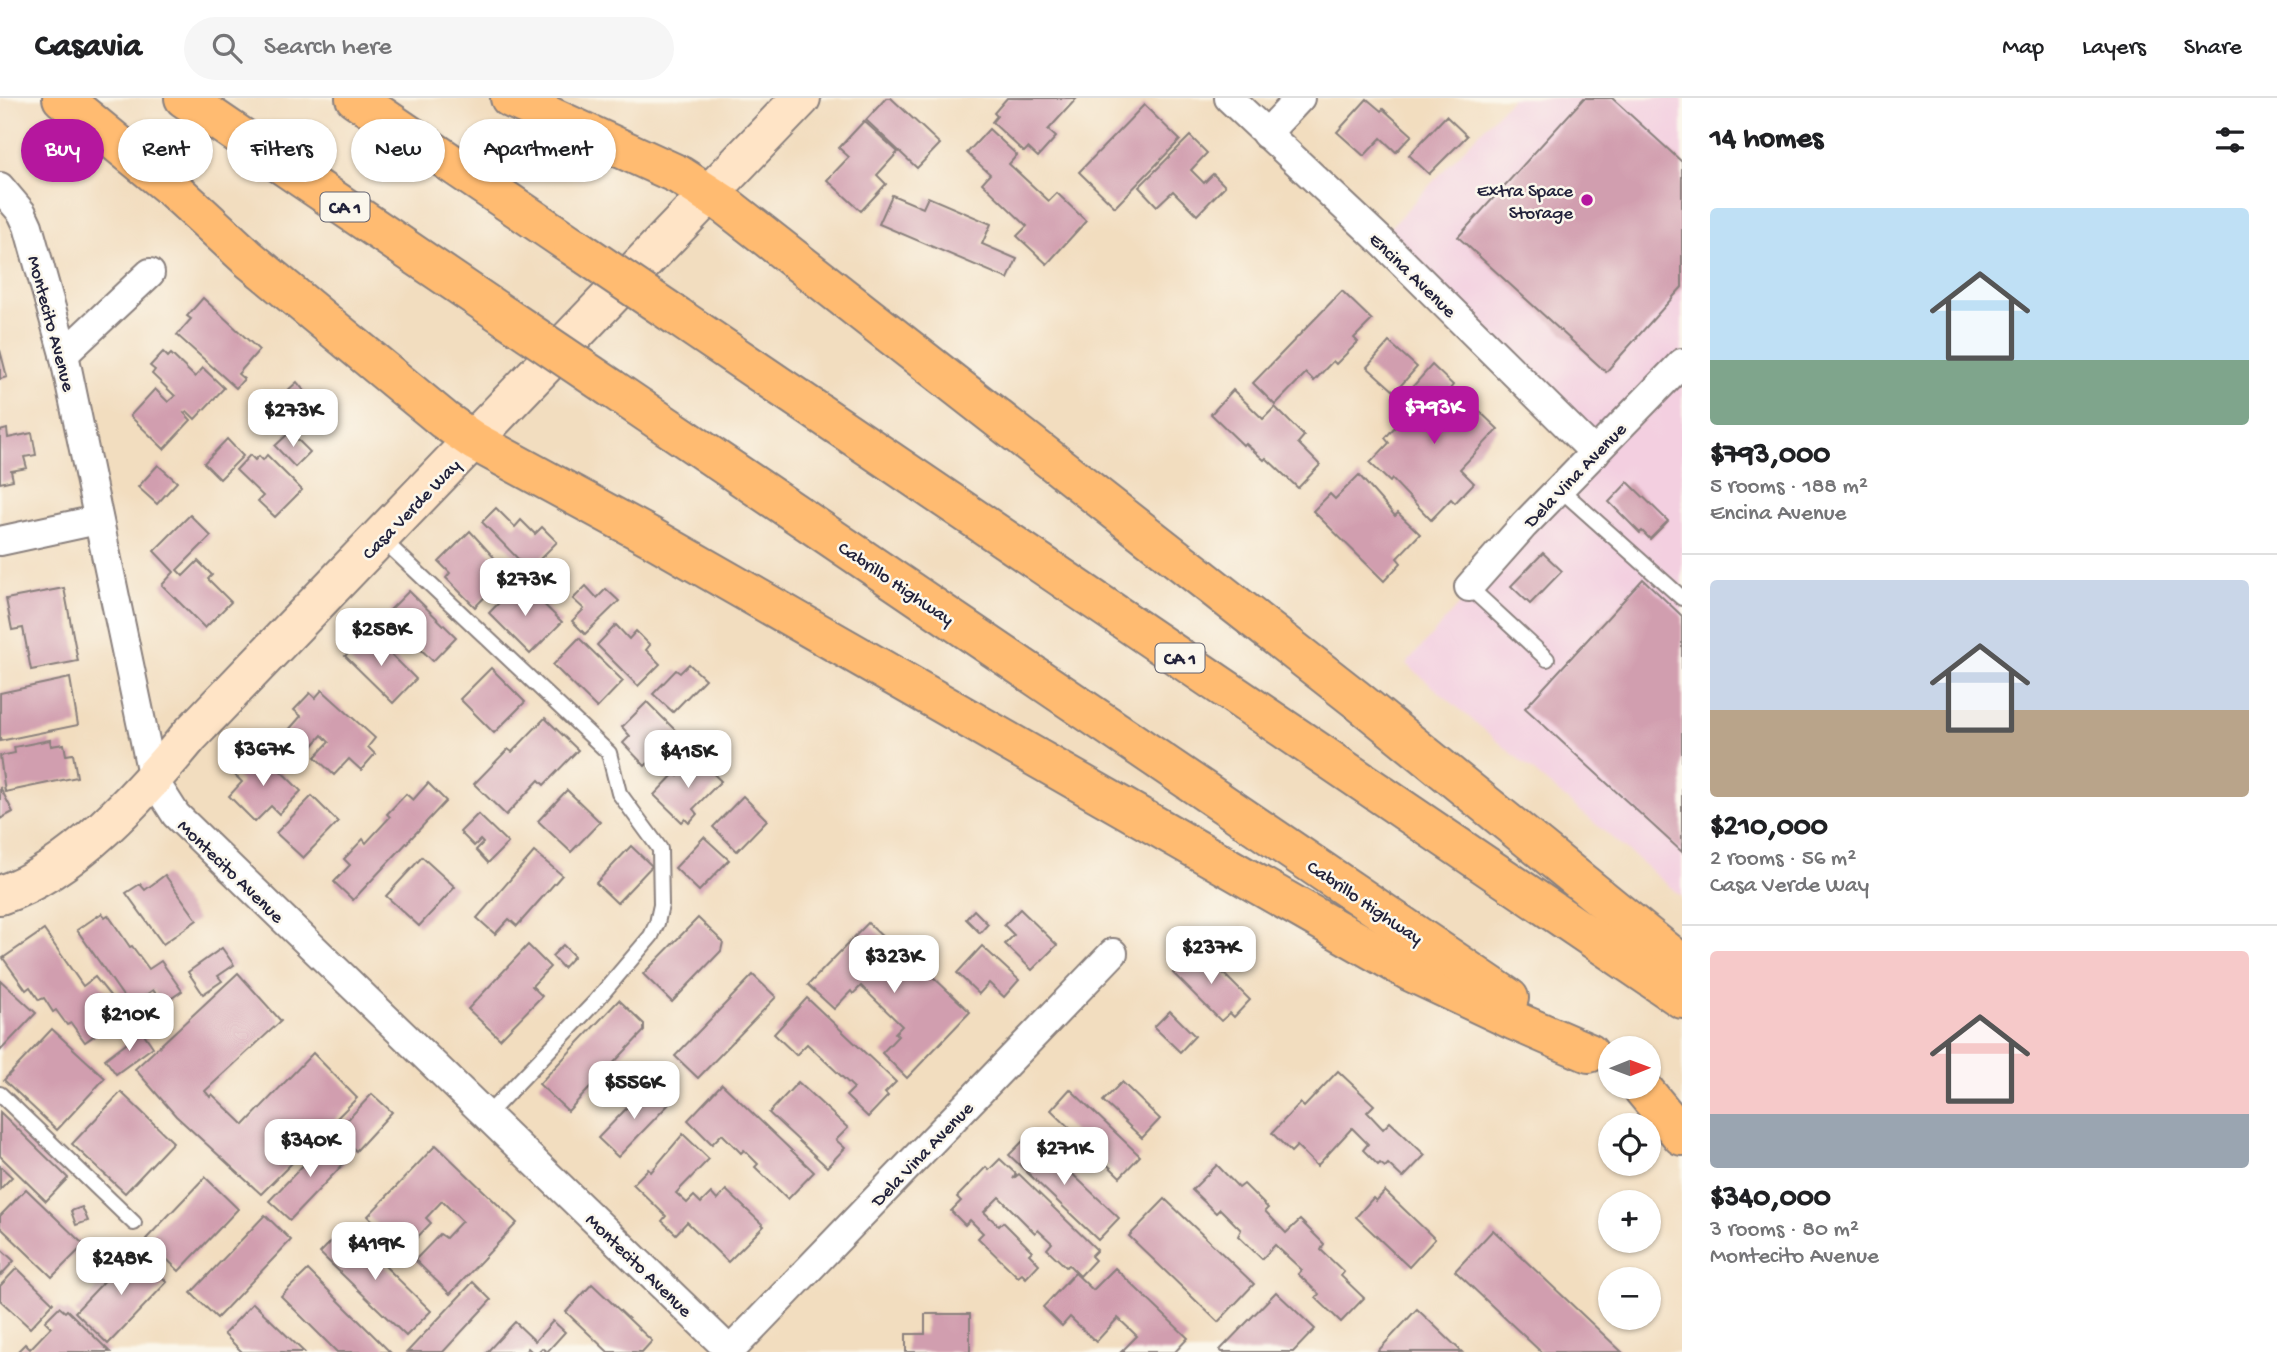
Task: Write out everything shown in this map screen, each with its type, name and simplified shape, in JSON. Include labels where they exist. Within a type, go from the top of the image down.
[{"type":"highway","points":[[62,98],[163,180],[248,259],[444,421],[474,441],[651,537],[1411,972],[1598,1059]]},
{"type":"highway","name":"Cabrillo Highway","points":[[184,98],[1598,1059]]},
{"type":"highway","name":"CA 1","points":[[355,98],[1682,999]]},
{"type":"highway","points":[[510,98],[679,175],[710,194],[1220,592],[1682,964]]},
{"type":"highway","points":[[1650,1099],[1682,1136]]},
{"type":"highway","points":[[1658,1099],[1682,1115]]},
{"type":"main road","name":"Casa Verde Way","points":[[0,895],[53,869],[80,850],[153,779],[190,735],[801,98]]},
{"type":"street","name":"Encina Avenue","points":[[1229,98],[1379,239],[1595,453]]},
{"type":"street","points":[[1266,134],[1300,98]]},
{"type":"street","name":"Montecito Avenue","points":[[0,187],[22,213],[28,226],[64,354],[153,779],[176,815],[730,1352]]},
{"type":"street","points":[[64,354],[150,273]]},
{"type":"street","name":"Dela Vina Avenue","points":[[1469,587],[1524,524],[1682,363]]},
{"type":"street","points":[[0,541],[97,520]]},
{"type":"street","name":"Dela Vina Avenue","points":[[730,1352],[1113,953]]},
{"type":"lane","points":[[1560,489],[1682,598]]},
{"type":"lane","points":[[381,538],[609,753],[619,793],[660,849],[661,905],[651,936],[595,1002],[486,1115]]},
{"type":"lane","points":[[1469,587],[1547,659]]},
{"type":"lane","points":[[0,1094],[134,1223]]},
{"type":"shaded area","points":[[1512,98],[1682,98],[1682,897],[1406,664],[1595,453],[1379,239]]},
{"type":"building","points":[[886,98],[891,98],[940,144],[917,168],[866,120]]},
{"type":"building","points":[[1007,98],[1077,98],[1048,130],[1056,137],[1038,157],[1028,148],[1024,152],[992,122],[997,116],[994,113]]},
{"type":"building","name":"Extra Space Storage","points":[[1584,98],[1612,98],[1682,162],[1682,287],[1606,372],[1458,237]]},
{"type":"building","points":[[1367,99],[1381,111],[1383,109],[1412,135],[1396,152],[1381,138],[1364,156],[1337,132]]},
{"type":"building","points":[[1144,105],[1180,140],[1115,207],[1079,172]]},
{"type":"building","points":[[1446,116],[1467,136],[1429,174],[1409,155]]},
{"type":"building","points":[[864,121],[898,152],[877,175],[886,184],[861,211],[827,180],[849,157],[839,148]]},
{"type":"building","points":[[989,129],[1017,155],[1009,164],[1049,201],[1057,193],[1086,221],[1047,264],[1017,236],[1027,226],[982,183],[990,174],[967,153]]},
{"type":"building","points":[[1190,136],[1207,153],[1191,170],[1204,183],[1213,174],[1225,186],[1197,215],[1173,191],[1157,206],[1139,187]]},
{"type":"building","points":[[892,195],[923,208],[928,197],[991,224],[982,244],[1017,259],[1008,279],[879,224]]},
{"type":"building","points":[[1342,291],[1372,320],[1354,338],[1358,342],[1336,364],[1333,361],[1314,381],[1306,373],[1275,405],[1253,383]]},
{"type":"building","points":[[203,298],[259,350],[238,374],[244,379],[236,388],[177,335],[191,319],[187,316]]},
{"type":"building","points":[[1389,342],[1417,367],[1395,392],[1367,367]]},
{"type":"building","points":[[0,350],[7,377],[0,379]]},
{"type":"building","points":[[163,352],[168,357],[171,354],[195,377],[203,368],[224,388],[195,419],[187,411],[184,413],[191,420],[164,449],[130,416],[155,389],[168,402],[175,396],[152,374],[155,370],[150,366]]},
{"type":"building","points":[[1432,365],[1453,385],[1447,393],[1458,404],[1462,399],[1498,429],[1460,469],[1474,483],[1455,503],[1451,499],[1431,520],[1392,479],[1390,482],[1370,463],[1389,443],[1385,438],[1405,416],[1413,424],[1421,415],[1411,405],[1416,400],[1407,393]]},
{"type":"building","points":[[297,382],[309,397],[288,416],[275,402]]},
{"type":"building","points":[[1233,390],[1263,419],[1275,407],[1304,436],[1298,443],[1320,465],[1298,488],[1266,458],[1264,460],[1245,443],[1243,445],[1211,414]]},
{"type":"building","points":[[7,429],[8,438],[32,433],[36,455],[24,457],[27,468],[11,471],[13,480],[0,483],[0,431]]},
{"type":"building","points":[[290,432],[310,452],[295,467],[275,446]]},
{"type":"building","points":[[227,439],[243,456],[220,479],[204,463]]},
{"type":"building","points":[[250,455],[255,460],[259,456],[263,460],[267,455],[302,490],[275,517],[258,501],[263,496],[236,470]]},
{"type":"building","points":[[158,465],[177,482],[157,504],[138,487]]},
{"type":"building","points":[[1359,475],[1395,516],[1398,513],[1420,534],[1397,558],[1401,563],[1384,581],[1313,511],[1330,494],[1335,499]]},
{"type":"building","points":[[1628,482],[1668,521],[1650,539],[1642,531],[1640,533],[1609,502]]},
{"type":"building","points":[[496,508],[515,527],[521,520],[535,534],[542,527],[557,542],[529,570],[482,522]]},
{"type":"building","points":[[190,515],[211,536],[177,570],[183,576],[198,561],[212,575],[208,579],[231,602],[205,628],[162,585],[174,572],[154,551]]},
{"type":"building","points":[[470,531],[508,573],[475,607],[446,578],[450,573],[439,562]]},
{"type":"building","points":[[1543,553],[1562,571],[1530,604],[1511,586]]},
{"type":"building","points":[[1643,579],[1682,616],[1682,852],[1525,708]]},
{"type":"building","points":[[520,581],[562,622],[530,654],[489,613]]},
{"type":"building","points":[[586,586],[597,598],[606,589],[619,601],[585,634],[572,621],[584,609],[573,599]]},
{"type":"building","points":[[64,588],[78,661],[31,670],[23,628],[12,630],[6,599]]},
{"type":"building","points":[[409,591],[456,637],[433,661],[391,621],[396,616],[390,610]]},
{"type":"building","points":[[616,625],[629,639],[636,631],[650,645],[646,650],[660,664],[638,686],[597,645]]},
{"type":"building","points":[[364,637],[371,643],[375,638],[416,679],[393,703],[345,656]]},
{"type":"building","points":[[579,638],[623,681],[597,708],[553,665]]},
{"type":"building","points":[[689,664],[705,679],[673,712],[653,694],[676,670],[680,673]]},
{"type":"building","points":[[491,668],[525,702],[494,733],[460,699]]},
{"type":"building","points":[[70,678],[78,725],[0,741],[0,693]]},
{"type":"building","points":[[322,690],[375,738],[368,747],[375,754],[361,770],[349,759],[334,775],[315,757],[329,742],[322,735],[308,751],[287,732],[301,716],[294,710],[310,693],[315,698]]},
{"type":"building","points":[[647,702],[687,742],[659,771],[649,762],[645,766],[623,743],[630,736],[622,727]]},
{"type":"building","points":[[545,718],[578,750],[544,785],[539,780],[506,815],[474,784],[508,749],[512,752]]},
{"type":"building","points":[[50,740],[51,746],[64,744],[66,755],[73,754],[77,777],[5,792],[0,756],[15,753],[14,747]]},
{"type":"building","points":[[259,750],[301,791],[279,814],[271,806],[255,822],[229,796],[242,782],[234,774]]},
{"type":"building","points":[[696,757],[721,781],[693,809],[697,814],[689,823],[685,819],[682,822],[654,795],[675,773],[678,776]]},
{"type":"building","points":[[428,783],[446,801],[353,900],[334,882],[350,865],[344,859],[363,839],[366,843],[390,817],[387,814],[406,794],[413,800]]},
{"type":"building","points":[[0,787],[13,812],[0,819]]},
{"type":"building","points":[[567,790],[600,822],[571,852],[538,821]]},
{"type":"building","points":[[312,796],[338,822],[303,858],[276,833]]},
{"type":"building","points":[[743,796],[767,820],[737,851],[713,827]]},
{"type":"building","points":[[478,814],[508,843],[488,863],[476,850],[483,843],[480,840],[474,846],[460,832]]},
{"type":"building","points":[[704,837],[729,860],[699,891],[675,868]]},
{"type":"building","points":[[631,846],[652,866],[617,903],[596,883]]},
{"type":"building","points":[[534,852],[562,875],[517,926],[509,919],[495,934],[477,918]]},
{"type":"building","points":[[422,857],[455,887],[419,926],[386,896]]},
{"type":"building","points":[[165,875],[197,920],[163,944],[126,893],[140,884],[145,890]]},
{"type":"building","points":[[1020,909],[1057,945],[1032,970],[1005,944],[1014,935],[1004,925]]},
{"type":"building","points":[[974,910],[988,924],[980,933],[966,919]]},
{"type":"building","points":[[102,913],[105,917],[108,915],[149,969],[161,961],[182,991],[163,1004],[153,990],[130,1006],[77,930]]},
{"type":"building","points":[[698,918],[723,942],[721,951],[672,1002],[643,974]]},
{"type":"building","points":[[868,923],[888,942],[892,938],[970,1012],[907,1078],[882,1053],[898,1036],[895,1033],[902,1026],[861,986],[853,994],[851,991],[834,1009],[808,985]]},
{"type":"building","points":[[44,930],[83,986],[95,977],[125,1014],[85,1042],[71,1023],[67,1025],[56,1010],[53,1012],[44,998],[39,1000],[30,987],[26,990],[3,958]]},
{"type":"building","points":[[528,945],[550,967],[532,986],[542,996],[500,1039],[468,1009]]},
{"type":"building","points":[[563,945],[574,956],[563,968],[552,956]]},
{"type":"building","points":[[982,946],[1019,980],[1004,997],[989,983],[979,994],[957,973]]},
{"type":"building","points":[[222,948],[234,965],[218,976],[222,981],[203,994],[188,972]]},
{"type":"building","points":[[1198,948],[1250,1000],[1234,1017],[1230,1013],[1221,1021],[1173,973]]},
{"type":"building","points":[[238,973],[281,1021],[205,1091],[210,1097],[212,1094],[244,1125],[313,1053],[357,1098],[261,1194],[176,1116],[135,1069]]},
{"type":"building","points":[[753,975],[776,997],[698,1078],[675,1056]]},
{"type":"building","points":[[0,980],[36,1013],[0,1051]]},
{"type":"building","points":[[807,998],[896,1082],[885,1093],[888,1096],[868,1117],[846,1096],[854,1088],[807,1044],[796,1055],[774,1034]]},
{"type":"building","points":[[619,1000],[644,1024],[644,1031],[568,1111],[539,1084]]},
{"type":"building","points":[[1170,1011],[1195,1036],[1180,1052],[1154,1027]]},
{"type":"building","points":[[52,1029],[105,1078],[57,1130],[4,1080]]},
{"type":"building","points":[[142,1031],[153,1047],[116,1074],[105,1059]]},
{"type":"building","points":[[1338,1071],[1374,1105],[1367,1112],[1383,1129],[1390,1122],[1425,1155],[1403,1178],[1388,1164],[1385,1167],[1380,1163],[1378,1165],[1363,1150],[1368,1144],[1352,1128],[1317,1166],[1297,1146],[1291,1152],[1272,1133],[1300,1103],[1304,1107]]},
{"type":"building","points":[[798,1082],[848,1128],[836,1140],[845,1148],[827,1167],[769,1113]]},
{"type":"building","points":[[1122,1082],[1160,1119],[1142,1138],[1103,1101]]},
{"type":"building","points":[[650,1084],[670,1103],[618,1157],[598,1138]]},
{"type":"building","points":[[722,1084],[814,1172],[788,1199],[755,1167],[758,1164],[744,1150],[741,1153],[722,1134],[712,1144],[688,1120]]},
{"type":"building","points":[[1070,1089],[1140,1156],[1120,1177],[1051,1110]]},
{"type":"building","points":[[121,1092],[173,1142],[125,1193],[72,1144]]},
{"type":"building","points":[[372,1094],[392,1112],[356,1151],[336,1132]]},
{"type":"building","points":[[0,1112],[68,1178],[46,1201],[0,1156]]},
{"type":"building","points":[[683,1134],[709,1159],[676,1193],[687,1203],[694,1196],[701,1203],[711,1193],[717,1200],[726,1190],[764,1226],[728,1262],[687,1222],[676,1234],[662,1221],[666,1216],[633,1184],[648,1169],[651,1172]]},
{"type":"building","points":[[1030,1134],[1119,1218],[1098,1240],[1009,1155]]},
{"type":"building","points":[[330,1137],[350,1157],[290,1220],[269,1201]]},
{"type":"building","points":[[436,1145],[517,1223],[450,1294],[415,1260],[440,1234],[446,1238],[462,1221],[442,1201],[426,1218],[431,1223],[404,1251],[368,1216]]},
{"type":"building","points":[[1000,1159],[1016,1174],[1013,1179],[1019,1174],[1097,1250],[1091,1256],[1095,1260],[1080,1276],[1047,1249],[1052,1243],[1038,1230],[1035,1233],[999,1197],[984,1212],[999,1226],[1003,1222],[1032,1251],[1029,1254],[1039,1264],[1026,1278],[1022,1274],[1018,1277],[978,1238],[983,1233],[970,1220],[965,1225],[951,1211],[961,1201],[957,1197],[986,1167],[989,1170]]},
{"type":"building","points":[[1217,1165],[1239,1188],[1244,1184],[1268,1208],[1265,1211],[1286,1233],[1300,1220],[1324,1244],[1321,1250],[1344,1272],[1341,1276],[1364,1298],[1341,1322],[1316,1298],[1319,1294],[1298,1274],[1302,1270],[1275,1245],[1262,1259],[1238,1236],[1241,1230],[1220,1209],[1216,1213],[1192,1190]]},
{"type":"building","points":[[0,1166],[12,1177],[0,1189]]},
{"type":"building","points":[[205,1177],[238,1209],[179,1271],[146,1239]]},
{"type":"building","points":[[26,1189],[84,1245],[52,1277],[0,1227],[0,1216]]},
{"type":"building","points":[[1385,1191],[1435,1239],[1409,1267],[1356,1217],[1373,1198],[1376,1201]]},
{"type":"building","points":[[1165,1199],[1254,1284],[1218,1322],[1129,1236]]},
{"type":"building","points":[[82,1207],[88,1221],[76,1225],[71,1211]]},
{"type":"building","points":[[265,1215],[291,1240],[217,1318],[191,1293]]},
{"type":"building","points":[[345,1227],[431,1311],[406,1336],[320,1253]]},
{"type":"building","points":[[1493,1230],[1622,1352],[1541,1352],[1455,1271]]},
{"type":"building","points":[[0,1248],[14,1261],[0,1276]]},
{"type":"building","points":[[134,1250],[167,1282],[108,1344],[75,1312]]},
{"type":"building","points":[[17,1268],[53,1303],[30,1328],[0,1300],[0,1286]]},
{"type":"building","points":[[1115,1268],[1188,1338],[1175,1352],[1121,1352],[1137,1336],[1118,1318],[1096,1342],[1070,1317],[1062,1326],[1043,1307],[1075,1273],[1093,1290]]},
{"type":"building","points":[[308,1270],[390,1352],[337,1352],[281,1296]]},
{"type":"building","points":[[473,1282],[491,1300],[443,1352],[407,1352]]},
{"type":"building","points":[[592,1284],[652,1341],[642,1352],[608,1352],[566,1312]]},
{"type":"building","points":[[1276,1292],[1315,1329],[1293,1352],[1222,1352],[1220,1350]]},
{"type":"building","points":[[253,1303],[304,1352],[242,1352],[224,1334]]},
{"type":"building","points":[[59,1307],[65,1312],[67,1310],[110,1352],[17,1352],[25,1344],[30,1349],[51,1327],[45,1321]]},
{"type":"building","points":[[1417,1309],[1462,1352],[1377,1352]]},
{"type":"building","points":[[925,1314],[970,1314],[970,1352],[906,1352],[906,1334],[925,1334]]},
{"type":"building","points":[[553,1321],[565,1332],[547,1352],[542,1348],[538,1352],[532,1352],[528,1348],[525,1352],[487,1352],[515,1322],[535,1341]]},
{"type":"place","name":"Extra Space Storage","points":[[1587,200]]}]
